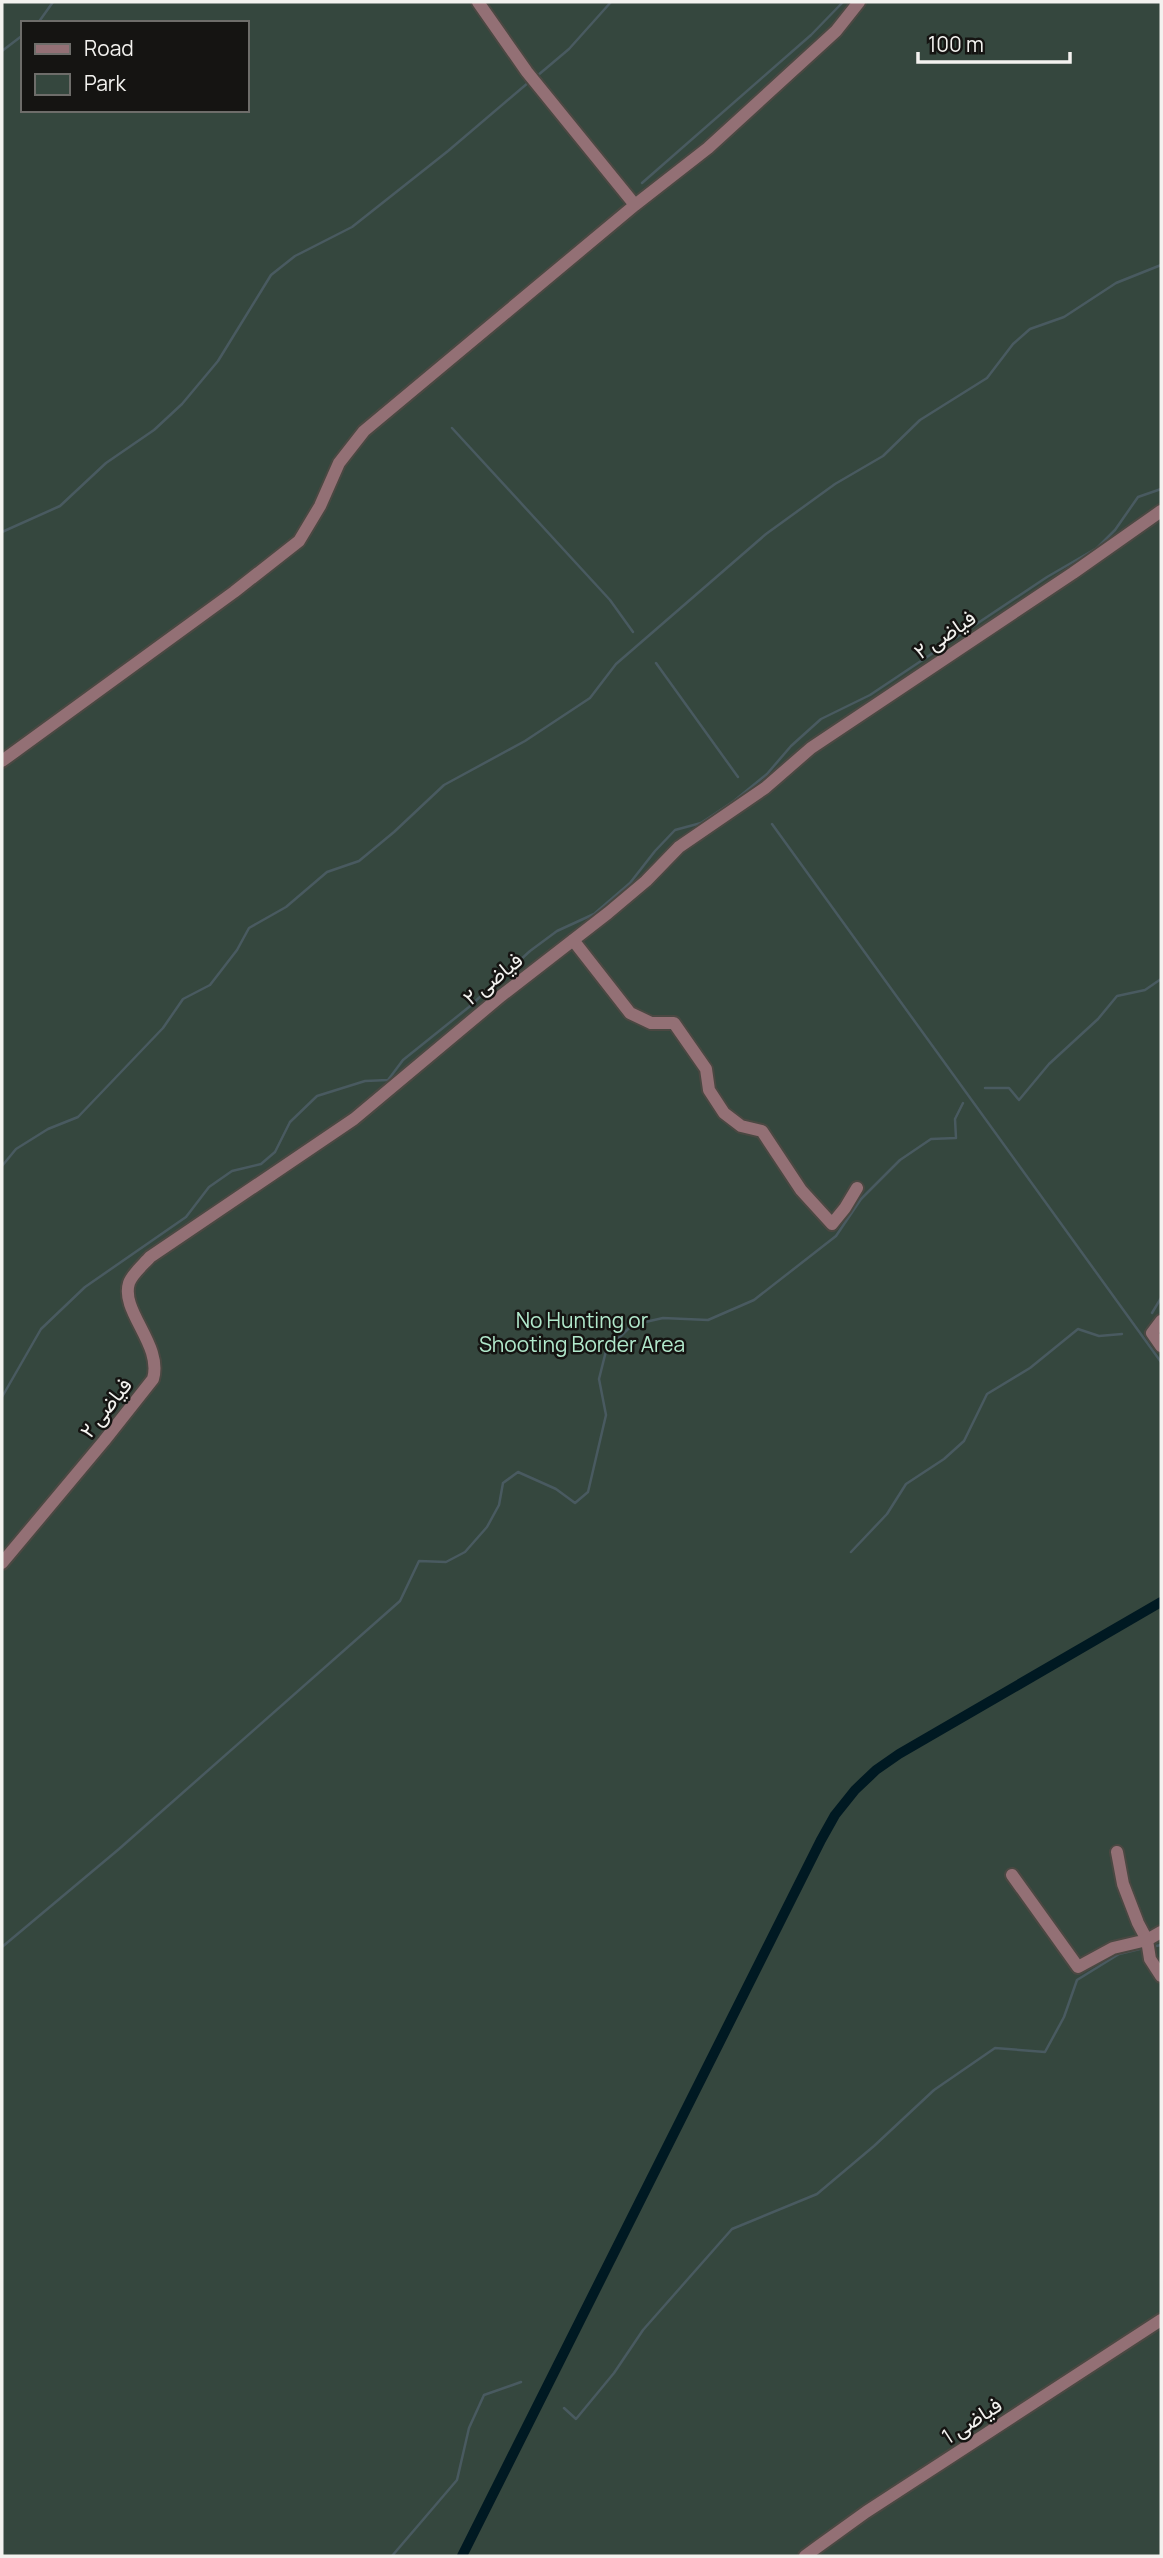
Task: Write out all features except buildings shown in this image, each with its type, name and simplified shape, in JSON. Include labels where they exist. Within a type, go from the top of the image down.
[{"type":"street","points":[[478,2],[534,80],[635,205]]},
{"type":"street","points":[[2,761],[234,592],[299,541],[320,506],[339,463],[364,431],[635,205],[709,148],[836,31],[859,2]]},
{"type":"street","name":"فیاضی ۲","points":[[2,1563],[153,1379],[156,1370],[154,1361],[142,1326],[129,1303],[129,1283],[150,1256],[354,1119],[501,996],[646,881],[679,847],[765,788],[811,748],[1161,511]]},
{"type":"street","points":[[573,940],[630,1013],[651,1023],[674,1023],[706,1069],[709,1090],[724,1113],[741,1126],[762,1131],[801,1190],[832,1224],[857,1188]]},
{"type":"street","points":[[1161,1321],[1152,1333],[1161,1346]]},
{"type":"street","points":[[1117,1852],[1123,1884],[1148,1945],[1150,1959],[1161,1976]]},
{"type":"street","points":[[1012,1875],[1078,1967],[1113,1948],[1148,1945],[1161,1932]]},
{"type":"street","name":"فیاضی 1","points":[[806,2556],[866,2512],[1161,2320]]},
{"type":"green space","name":"No Hunting or Shooting Border Area","points":[[2,2],[1161,2],[1161,2556],[2,2556]]},
{"type":"waterway","points":[[39,21],[53,2]]},
{"type":"waterway","points":[[537,76],[569,49],[611,2]]},
{"type":"waterway","points":[[642,183],[811,35],[843,2]]},
{"type":"waterway","points":[[2,51],[21,37]]},
{"type":"waterway","points":[[2,532],[60,506],[106,463],[154,430],[182,404],[218,361],[271,275],[295,256],[352,227],[529,82]]},
{"type":"waterway","points":[[2,1166],[16,1149],[48,1129],[78,1117],[163,1028],[183,999],[210,985],[237,950],[249,928],[286,907],[327,872],[359,861],[444,785],[525,741],[590,698],[616,664],[766,534],[835,484],[883,456],[920,420],[987,378],[1013,344],[1030,329],[1064,317],[1116,283],[1161,265]]},
{"type":"waterway","points":[[452,428],[610,600],[633,632]]},
{"type":"waterway","points":[[2,1397],[41,1329],[85,1287],[186,1217],[209,1187],[232,1171],[261,1164],[275,1152],[290,1122],[317,1096],[365,1081],[388,1080],[403,1060],[469,1007],[530,951],[557,931],[594,914],[630,883],[675,830],[701,823],[734,801],[767,774],[791,746],[821,719],[870,695],[1047,577],[1097,548],[1115,530],[1138,497],[1161,489]]},
{"type":"waterway","points":[[656,663],[738,777]]},
{"type":"waterway","points":[[772,824],[1161,1362]]},
{"type":"waterway","points":[[985,1088],[1009,1088],[1019,1100],[1049,1064],[1098,1019],[1117,996],[1145,990],[1161,979]]},
{"type":"waterway","points":[[2,1947],[119,1849],[400,1601],[419,1561],[446,1562],[465,1552],[487,1527],[499,1505],[503,1483],[518,1472],[556,1489],[575,1503],[588,1492],[606,1415],[599,1379],[606,1351],[632,1325],[663,1318],[708,1320],[754,1300],[836,1236],[861,1199],[900,1160],[931,1139],[956,1138],[955,1119],[963,1103]]},
{"type":"waterway","points":[[1152,1313],[1161,1298]]},
{"type":"waterway","points":[[851,1552],[887,1514],[906,1484],[944,1459],[964,1441],[987,1394],[1030,1368],[1078,1329],[1099,1336],[1122,1334]]},
{"type":"waterway","points":[[462,2556],[835,1815],[855,1790],[876,1770],[899,1754],[1161,1602]]},
{"type":"waterway","points":[[1151,1947],[1161,1945]]},
{"type":"waterway","points":[[564,2408],[576,2419],[614,2373],[643,2330],[732,2229],[817,2194],[934,2090],[995,2048],[1045,2052],[1064,2017],[1077,1980],[1119,1954],[1144,1948]]},
{"type":"waterway","points":[[392,2556],[457,2480],[469,2428],[484,2395],[521,2382]]}]
